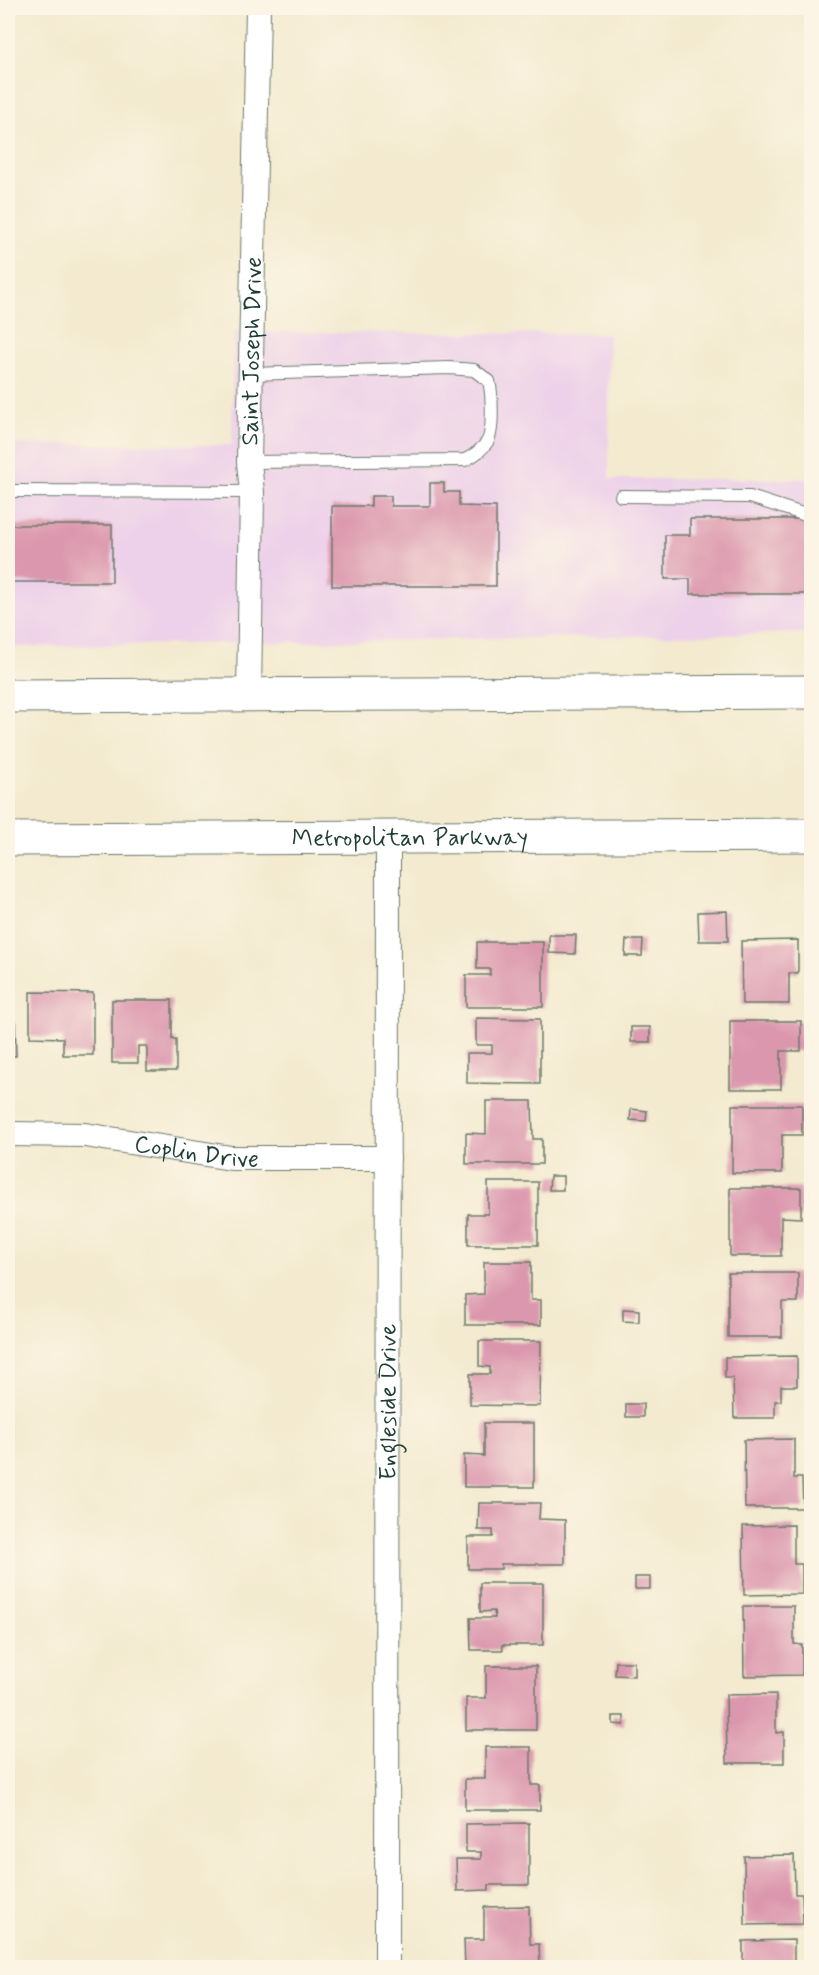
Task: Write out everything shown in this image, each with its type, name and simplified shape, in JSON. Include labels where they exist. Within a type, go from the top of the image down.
[{"type":"main road","points":[[8,696],[812,692]]},
{"type":"main road","name":"Metropolitan Parkway","points":[[8,839],[812,836]]},
{"type":"street","name":"Saint Joseph Drive","points":[[249,695],[252,492],[249,462],[250,374],[258,8]]},
{"type":"street","name":"Engleside Drive","points":[[387,1968],[388,838]]},
{"type":"street","name":"Coplin Drive","points":[[8,1134],[85,1135],[231,1158],[388,1158]]},
{"type":"lane","points":[[249,462],[465,460],[480,450],[488,441],[491,429],[489,381],[474,370],[449,368],[250,374]]},
{"type":"lane","points":[[8,491],[252,492]]},
{"type":"lane","points":[[621,496],[750,497],[812,517]]},
{"type":"shaded area","points":[[233,332],[609,334],[609,479],[811,479],[811,633],[8,647],[8,444],[232,445]]},
{"type":"building","points":[[430,483],[444,483],[444,492],[459,492],[459,506],[496,507],[496,586],[332,586],[332,506],[371,506],[371,496],[391,496],[391,506],[430,506]]},
{"type":"building","points":[[690,519],[807,519],[807,594],[690,594],[690,579],[665,579],[665,535],[690,535]]},
{"type":"building","points":[[8,525],[112,525],[112,582],[8,582]]},
{"type":"building","points":[[727,911],[728,941],[699,941],[698,912]]},
{"type":"building","points":[[549,935],[576,935],[575,954],[549,953]]},
{"type":"building","points":[[626,940],[643,940],[642,956],[625,956]]},
{"type":"building","points":[[798,940],[798,973],[789,973],[789,1004],[742,1004],[741,941]]},
{"type":"building","points":[[477,942],[543,942],[543,1007],[466,1007],[466,975],[490,975],[490,969],[477,969]]},
{"type":"building","points":[[8,982],[10,982],[11,1023],[15,1023],[16,1056],[8,1056]]},
{"type":"building","points":[[30,992],[93,993],[93,1055],[63,1055],[63,1038],[30,1037]]},
{"type":"building","points":[[112,1000],[172,1000],[172,1039],[176,1039],[176,1071],[147,1071],[147,1046],[138,1046],[138,1063],[112,1063]]},
{"type":"building","points":[[476,1018],[540,1019],[540,1084],[467,1083],[467,1053],[492,1053],[492,1045],[476,1045]]},
{"type":"building","points":[[730,1021],[801,1021],[801,1051],[781,1051],[781,1089],[730,1089]]},
{"type":"building","points":[[631,1027],[650,1027],[650,1042],[631,1042]]},
{"type":"building","points":[[486,1101],[532,1101],[533,1139],[542,1139],[542,1164],[466,1164],[466,1133],[486,1134]]},
{"type":"building","points":[[732,1105],[802,1105],[802,1135],[782,1135],[782,1173],[732,1173]]},
{"type":"building","points":[[631,1109],[647,1111],[646,1121],[630,1120]]},
{"type":"building","points":[[550,1176],[563,1176],[563,1190],[549,1190]]},
{"type":"building","points":[[488,1182],[538,1182],[538,1245],[468,1245],[468,1214],[488,1214]]},
{"type":"building","points":[[730,1188],[801,1188],[801,1218],[781,1217],[781,1256],[730,1256]]},
{"type":"building","points":[[484,1262],[531,1262],[531,1300],[541,1300],[541,1325],[465,1325],[465,1295],[484,1294]]},
{"type":"building","points":[[728,1273],[798,1273],[798,1302],[782,1302],[782,1337],[728,1337]]},
{"type":"building","points":[[623,1309],[639,1310],[639,1322],[623,1321]]},
{"type":"building","points":[[479,1341],[541,1341],[540,1406],[470,1405],[470,1374],[490,1374],[490,1367],[479,1366]]},
{"type":"building","points":[[797,1356],[797,1386],[781,1386],[781,1401],[775,1401],[775,1418],[734,1418],[733,1378],[725,1378],[725,1357]]},
{"type":"building","points":[[626,1404],[643,1404],[643,1417],[626,1417]]},
{"type":"building","points":[[484,1423],[534,1423],[534,1487],[464,1487],[464,1455],[484,1456]]},
{"type":"building","points":[[794,1439],[794,1478],[802,1478],[803,1508],[745,1508],[744,1440]]},
{"type":"building","points":[[479,1503],[540,1503],[539,1519],[565,1520],[565,1564],[501,1564],[501,1569],[468,1569],[468,1537],[493,1537],[493,1530],[478,1530]]},
{"type":"building","points":[[794,1525],[794,1564],[802,1564],[802,1594],[744,1595],[743,1526]]},
{"type":"building","points":[[635,1577],[650,1577],[650,1589],[635,1589]]},
{"type":"building","points":[[480,1583],[543,1583],[543,1645],[502,1645],[503,1650],[471,1650],[470,1618],[495,1618],[494,1611],[480,1612]]},
{"type":"building","points":[[743,1606],[794,1606],[794,1644],[802,1645],[802,1675],[744,1676]]},
{"type":"building","points":[[616,1662],[634,1662],[634,1676],[615,1675]]},
{"type":"building","points":[[486,1666],[536,1666],[536,1730],[466,1730],[466,1698],[486,1698]]},
{"type":"building","points":[[776,1694],[776,1733],[784,1732],[784,1763],[727,1763],[726,1695]]},
{"type":"building","points":[[613,1716],[624,1716],[624,1725],[613,1724]]},
{"type":"building","points":[[485,1747],[531,1747],[531,1785],[540,1785],[540,1810],[465,1810],[465,1779],[485,1779]]},
{"type":"building","points":[[529,1823],[529,1885],[489,1885],[489,1890],[457,1891],[456,1859],[481,1859],[481,1852],[466,1852],[466,1824]]},
{"type":"building","points":[[794,1855],[795,1894],[802,1894],[803,1924],[745,1925],[744,1856]]},
{"type":"building","points":[[529,1906],[530,1944],[539,1944],[540,1968],[465,1968],[464,1939],[484,1939],[484,1907]]},
{"type":"building","points":[[794,1940],[794,1968],[743,1968],[743,1941]]}]
